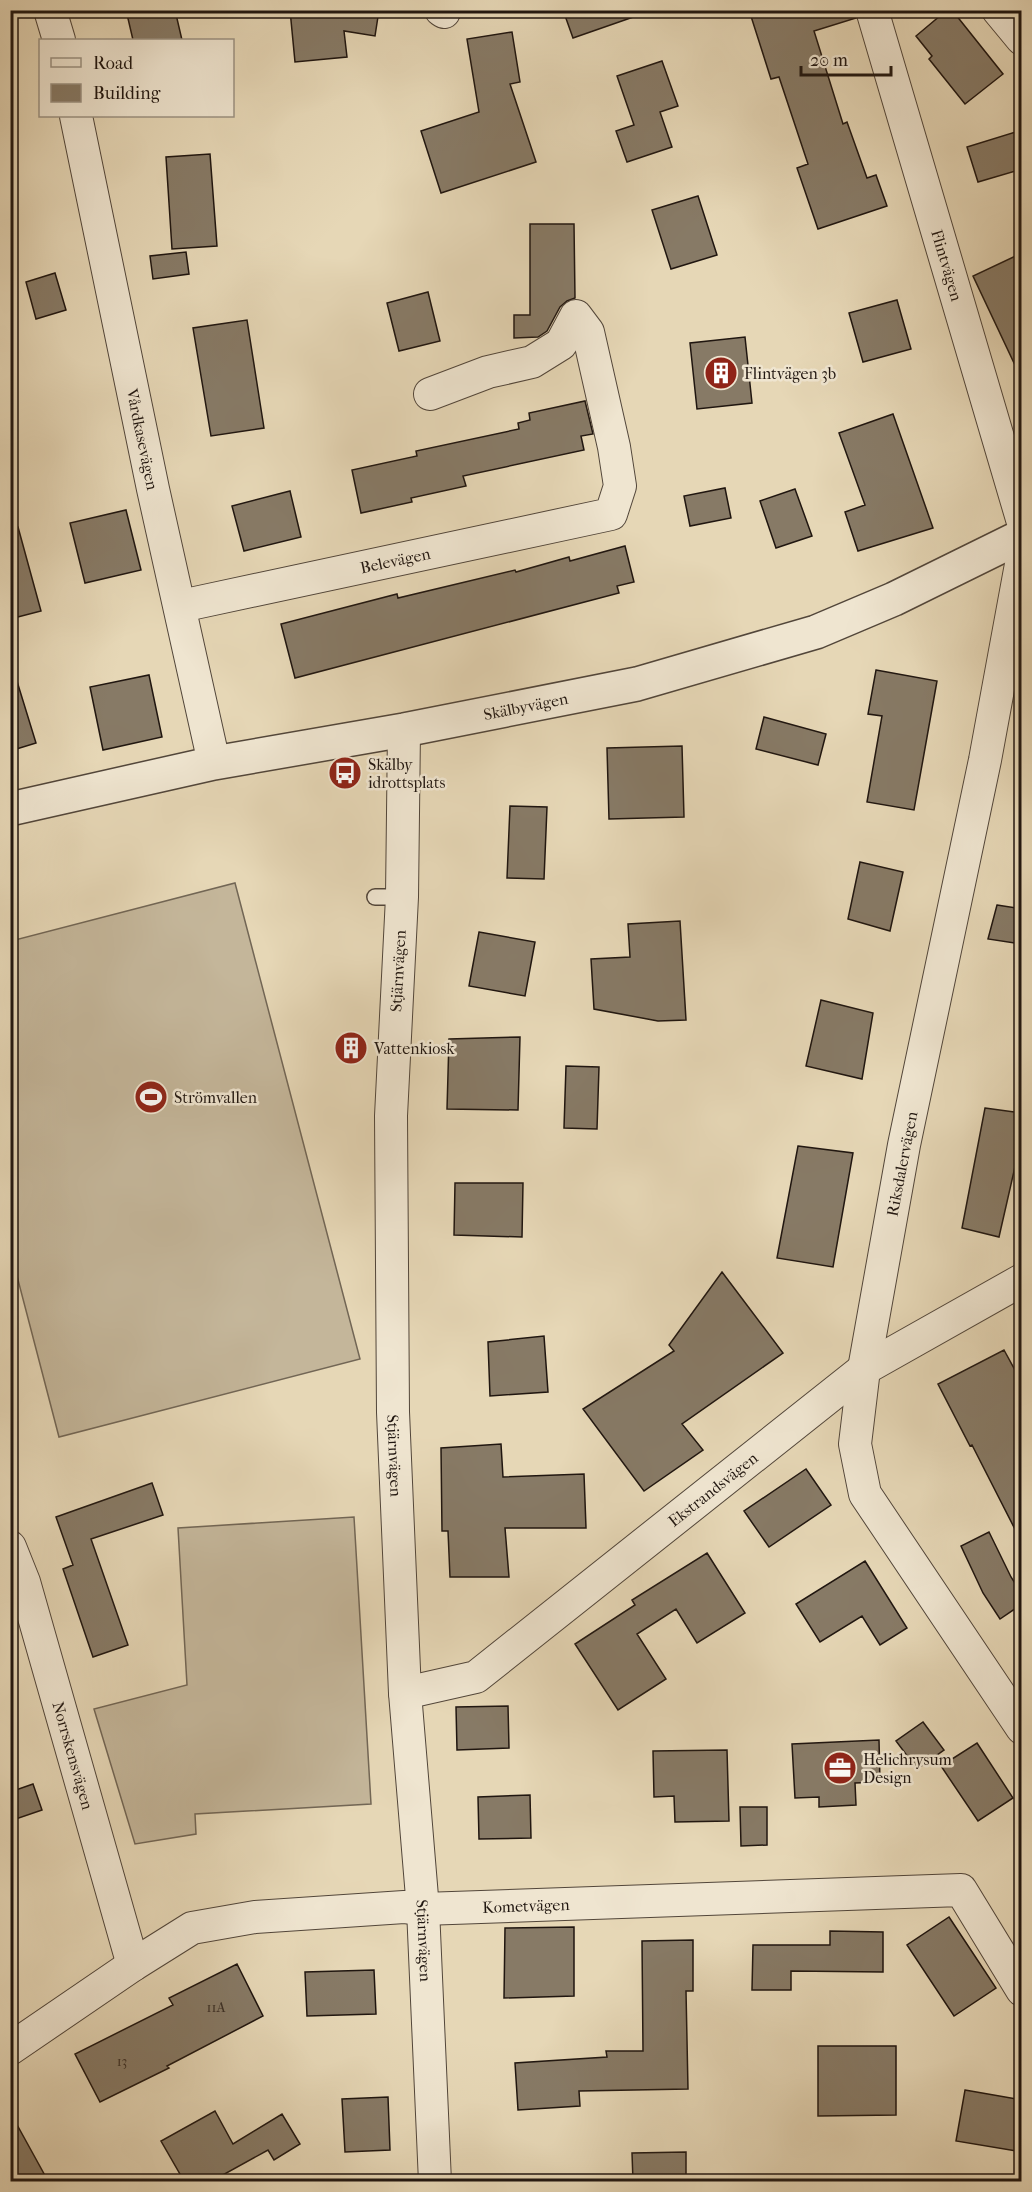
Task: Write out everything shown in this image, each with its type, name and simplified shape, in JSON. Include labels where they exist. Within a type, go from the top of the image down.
[{"type":"street","points":[[50,10],[59,39]]},
{"type":"street","name":"Flintvägen","points":[[872,10],[1022,519]]},
{"type":"street","points":[[998,10],[1022,39]]},
{"type":"street","name":"Vårdkasevägen","points":[[76,117],[153,489],[181,606],[214,763]]},
{"type":"street","name":"Belevägen","points":[[181,606],[611,513],[620,486],[614,447],[588,332],[576,316],[561,344],[532,362],[488,372],[430,394]]},
{"type":"street","name":"Skälbyvägen","points":[[10,809],[214,763],[404,730],[637,684],[816,632],[894,599],[1022,536]]},
{"type":"street","name":"Riksdalervägen","points":[[1022,559],[986,760],[904,1145],[864,1369],[855,1444],[865,1494],[1022,1728]]},
{"type":"street","name":"Stjärnvägen","points":[[404,730],[388,897],[383,1117],[405,1693],[423,1909],[435,2181]]},
{"type":"street","name":"Ekstrandsvägen","points":[[405,1693],[476,1677],[864,1369],[1022,1280]]},
{"type":"street","name":"Norrskensvägen","points":[[10,1547],[24,1582],[133,1965]]},
{"type":"street","name":"Kometvägen","points":[[10,2049],[133,1965],[192,1928],[255,1917],[404,1907],[423,1909],[960,1890],[1022,1990]]},
{"type":"shaded area","name":"Strömvallen","points":[[235,883],[360,1359],[59,1437],[11,1253],[11,941]]},
{"type":"shaded area","points":[[354,1517],[371,1804],[195,1814],[196,1834],[135,1844],[94,1709],[187,1685],[178,1528]]},
{"type":"building","points":[[126,10],[175,10],[182,39],[133,39]]},
{"type":"building","points":[[290,10],[379,10],[375,36],[344,31],[347,57],[295,62]]},
{"type":"building","points":[[563,10],[641,10],[642,14],[573,38]]},
{"type":"building","points":[[749,10],[855,10],[856,18],[814,31],[843,124],[847,122],[867,178],[876,175],[887,206],[818,229],[797,168],[808,164],[779,77],[771,79]]},
{"type":"building","points":[[947,10],[952,10],[1003,74],[965,104],[929,59],[932,56],[916,36]]},
{"type":"building","points":[[512,32],[520,82],[510,84],[536,162],[441,193],[421,131],[479,112],[467,39]]},
{"type":"building","points":[[662,61],[678,106],[660,112],[672,147],[627,162],[616,131],[634,125],[617,76]]},
{"type":"building","points":[[1022,130],[1022,169],[978,182],[967,147]]},
{"type":"building","points":[[210,154],[217,246],[172,249],[166,157]]},
{"type":"building","points":[[698,196],[717,255],[671,269],[652,210]]},
{"type":"building","points":[[530,224],[574,224],[575,298],[560,307],[547,331],[538,337],[514,338],[514,315],[530,315]]},
{"type":"building","points":[[186,252],[189,274],[153,279],[150,256]]},
{"type":"building","points":[[1022,253],[1022,380],[973,276]]},
{"type":"building","points":[[55,273],[66,310],[36,319],[26,282]]},
{"type":"building","points":[[428,292],[440,341],[399,351],[387,303]]},
{"type":"building","points":[[897,300],[911,349],[863,362],[849,313]]},
{"type":"building","points":[[247,320],[264,428],[211,436],[193,328]]},
{"type":"building","name":"Flintvägen 3b","points":[[745,337],[752,403],[697,409],[690,343]]},
{"type":"building","points":[[585,401],[593,434],[581,436],[584,450],[463,476],[466,486],[411,498],[412,502],[361,513],[352,470],[417,456],[416,451],[519,429],[518,423],[530,420],[529,413]]},
{"type":"building","points":[[893,414],[933,528],[858,551],[845,512],[865,505],[839,433]]},
{"type":"building","points":[[725,488],[731,518],[690,526],[684,496]]},
{"type":"building","points":[[795,489],[812,536],[776,548],[760,501]]},
{"type":"building","points":[[290,491],[301,537],[244,551],[232,506]]},
{"type":"building","points":[[126,510],[141,570],[85,583],[70,523]]},
{"type":"building","points":[[18,527],[41,611],[10,619],[10,528]]},
{"type":"building","points":[[625,546],[634,582],[617,586],[619,593],[295,678],[281,624],[397,594],[398,598],[515,570],[516,572],[569,557],[570,561]]},
{"type":"building","points":[[876,670],[937,681],[914,810],[867,802],[882,716],[868,714]]},
{"type":"building","points":[[149,675],[162,737],[103,750],[90,687]]},
{"type":"building","points":[[16,678],[36,743],[10,751],[10,679]]},
{"type":"building","points":[[764,717],[826,734],[818,765],[756,749]]},
{"type":"building","points":[[682,746],[684,817],[609,819],[607,748]]},
{"type":"building","points":[[510,806],[547,807],[544,879],[507,878]]},
{"type":"building","points":[[860,862],[903,872],[890,931],[848,919]]},
{"type":"building","points":[[997,905],[1022,909],[1022,944],[988,939]]},
{"type":"building","points":[[680,921],[686,1020],[658,1021],[594,1009],[591,959],[630,957],[628,924]]},
{"type":"building","points":[[479,932],[535,942],[525,996],[469,986]]},
{"type":"building","points":[[821,1000],[873,1013],[862,1079],[806,1066]]},
{"type":"building","points":[[520,1037],[518,1110],[447,1109],[449,1039]]},
{"type":"building","points":[[566,1066],[599,1067],[597,1129],[564,1128]]},
{"type":"building","points":[[985,1108],[1022,1113],[1022,1136],[999,1237],[962,1228]]},
{"type":"building","points":[[798,1146],[853,1153],[833,1267],[777,1258]]},
{"type":"building","points":[[455,1183],[523,1183],[522,1237],[454,1235]]},
{"type":"building","points":[[722,1272],[783,1353],[682,1424],[703,1450],[644,1491],[583,1409],[674,1351],[669,1345]]},
{"type":"building","points":[[544,1336],[548,1392],[490,1396],[488,1342]]},
{"type":"building","points":[[1004,1350],[1022,1383],[1022,1543],[938,1384]]},
{"type":"building","points":[[501,1444],[503,1477],[584,1474],[586,1528],[505,1528],[509,1577],[450,1577],[448,1531],[442,1531],[441,1448]]},
{"type":"building","points":[[806,1469],[831,1505],[769,1547],[744,1511]]},
{"type":"building","points":[[152,1483],[163,1515],[91,1539],[128,1645],[93,1657],[63,1569],[73,1565],[56,1517]]},
{"type":"building","points":[[989,1532],[1022,1594],[1022,1604],[1000,1619],[983,1593],[961,1546]]},
{"type":"building","points":[[707,1553],[745,1613],[697,1643],[676,1609],[637,1634],[666,1679],[618,1710],[575,1644],[635,1605],[632,1600]]},
{"type":"building","points":[[865,1561],[907,1628],[880,1645],[862,1616],[820,1642],[796,1604]]},
{"type":"building","points":[[508,1706],[509,1748],[457,1750],[456,1707]]},
{"type":"building","points":[[923,1722],[944,1750],[917,1769],[896,1741]]},
{"type":"building","points":[[879,1740],[880,1782],[855,1783],[856,1805],[819,1807],[819,1797],[795,1798],[792,1744]]},
{"type":"building","points":[[977,1743],[1013,1798],[978,1821],[941,1766]]},
{"type":"building","points":[[727,1750],[729,1821],[675,1822],[674,1796],[654,1797],[653,1751]]},
{"type":"building","points":[[33,1784],[42,1810],[10,1821],[10,1792]]},
{"type":"building","points":[[530,1795],[531,1838],[479,1839],[478,1797]]},
{"type":"building","points":[[740,1807],[767,1807],[767,1845],[741,1846]]},
{"type":"building","points":[[949,1917],[996,1988],[954,2016],[907,1945]]},
{"type":"building","points":[[574,1927],[574,1996],[504,1998],[505,1928]]},
{"type":"building","points":[[830,1931],[883,1932],[883,1972],[791,1971],[791,1990],[752,1990],[753,1945],[830,1945]]},
{"type":"building","points":[[693,1940],[693,1991],[686,1991],[688,2089],[579,2091],[580,2106],[518,2110],[515,2063],[607,2057],[606,2051],[643,2051],[642,1941]]},
{"type":"building","points":[[237,1964],[263,2016],[167,2066],[169,2068],[100,2102],[75,2054],[173,2005],[169,1998]]},
{"type":"building","points":[[374,1970],[376,2014],[307,2016],[305,1972]]},
{"type":"building","points":[[818,2046],[896,2046],[896,2115],[818,2116]]},
{"type":"building","points":[[965,2090],[1022,2100],[1022,2152],[956,2141]]},
{"type":"building","points":[[388,2097],[390,2150],[345,2152],[342,2099]]},
{"type":"building","points":[[215,2111],[233,2144],[282,2114],[300,2144],[274,2160],[268,2150],[212,2181],[184,2181],[161,2141]]},
{"type":"building","points":[[10,2112],[48,2181],[10,2181]]},
{"type":"building","points":[[686,2152],[686,2181],[633,2181],[632,2153]]},
{"type":"place","name":"Flintvägen 3b","points":[[721,373]]},
{"type":"place","name":"Skälby idrottsplats","points":[[345,773]]},
{"type":"place","name":"Vattenkiosk","points":[[351,1048]]},
{"type":"place","name":"Strömvallen","points":[[151,1097]]},
{"type":"place","name":"Helichrysum Design","points":[[840,1768]]}]
